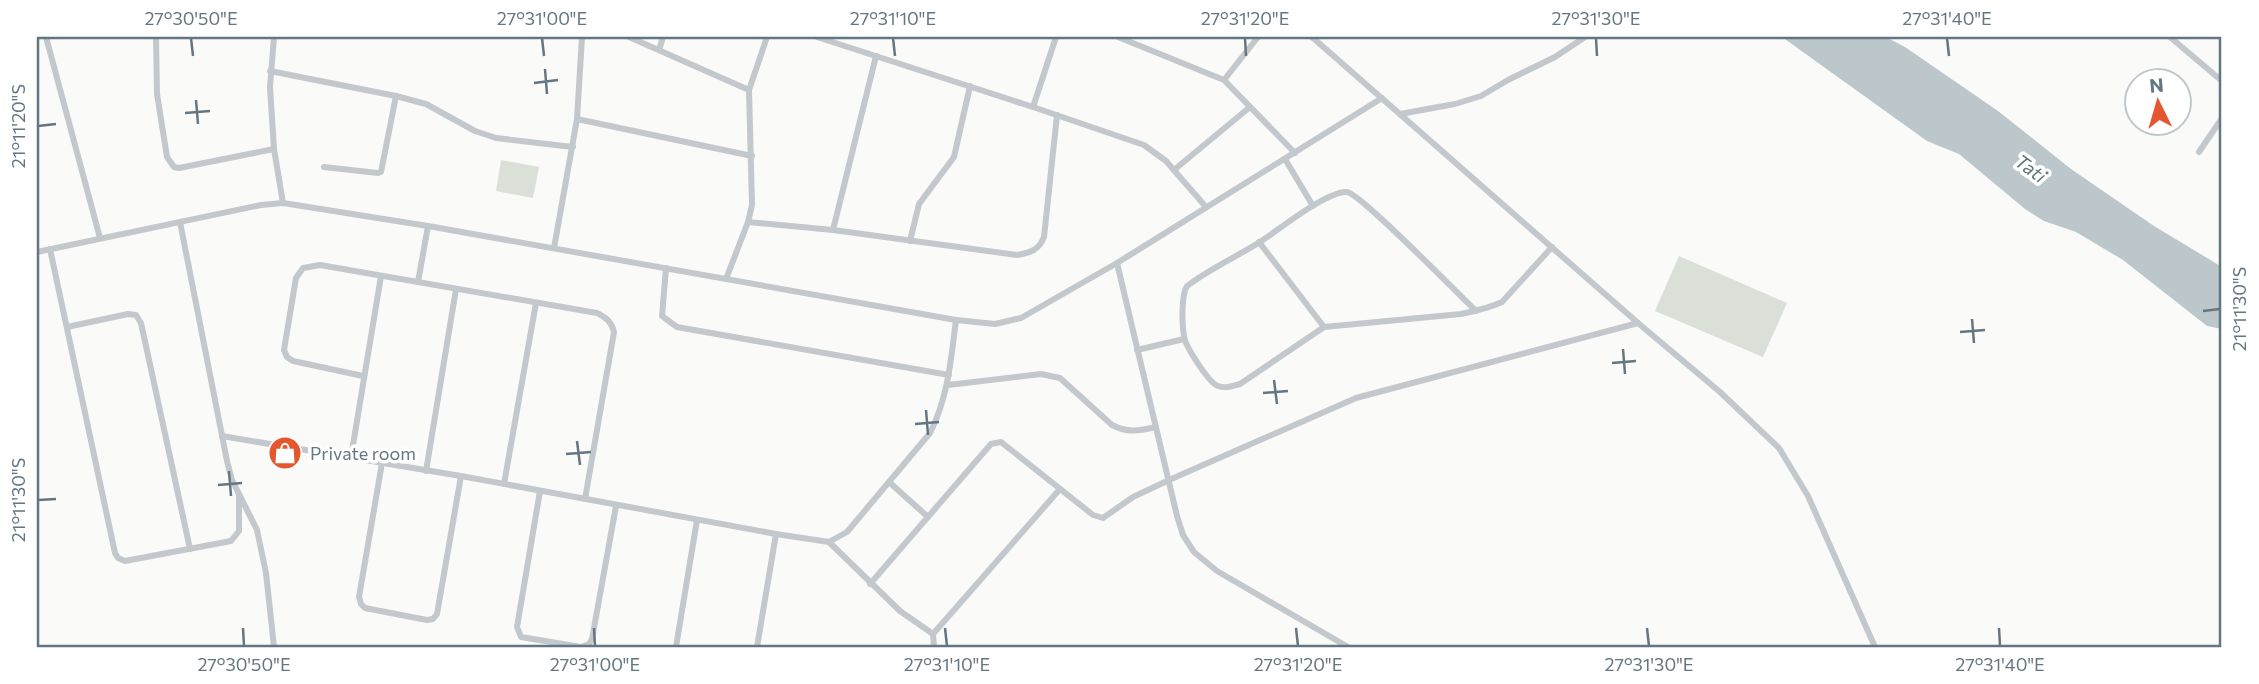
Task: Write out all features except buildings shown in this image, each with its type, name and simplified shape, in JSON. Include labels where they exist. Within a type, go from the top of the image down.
[{"type":"street","points":[[56,37],[46,39],[100,238]]},
{"type":"street","points":[[156,37],[158,100],[170,163],[179,168],[274,149]]},
{"type":"street","points":[[274,37],[270,71],[274,149],[283,203]]},
{"type":"street","points":[[554,248],[577,119],[582,37]]},
{"type":"street","points":[[629,37],[749,90]]},
{"type":"street","points":[[659,50],[663,37]]},
{"type":"street","points":[[726,279],[748,222],[752,200],[749,90],[766,37]]},
{"type":"street","points":[[817,37],[1144,145],[1166,161],[1206,207]]},
{"type":"street","points":[[1033,107],[1055,37]]},
{"type":"street","points":[[1118,37],[1224,80],[1294,153]]},
{"type":"street","points":[[1224,80],[1258,37]]},
{"type":"street","points":[[1312,37],[1720,392],[1779,448],[1808,496],[1875,647]]},
{"type":"street","points":[[1400,114],[1455,104],[1481,96],[1555,57],[1585,37]]},
{"type":"street","points":[[2170,37],[2222,81]]},
{"type":"street","points":[[833,230],[876,56]]},
{"type":"street","points":[[270,71],[396,96],[432,106],[475,131],[496,138],[573,148]]},
{"type":"street","points":[[910,241],[919,204],[954,157],[970,86]]},
{"type":"street","points":[[324,167],[381,172],[396,96]]},
{"type":"street","points":[[37,252],[261,205],[283,203],[428,226],[956,320],[995,324],[1021,318],[1116,263],[1382,99]]},
{"type":"street","points":[[1174,170],[1250,107]]},
{"type":"street","points":[[748,222],[833,230],[1017,255],[1027,254],[1041,245],[1044,237],[1057,115]]},
{"type":"street","points":[[2199,152],[2222,118]]},
{"type":"street","points":[[577,119],[752,156]]},
{"type":"street","points":[[1284,159],[1313,206]]},
{"type":"street","points":[[1476,311],[1404,240],[1353,194],[1347,192],[1336,194],[1313,206],[1187,286],[1183,295],[1184,339],[1208,378],[1215,386],[1226,388],[1240,384],[1324,327],[1476,311],[1502,302],[1552,247]]},
{"type":"street","points":[[180,222],[227,461],[239,495],[257,530],[266,573],[274,647]]},
{"type":"street","points":[[418,282],[428,226]]},
{"type":"street","points":[[1259,242],[1324,327]]},
{"type":"street","points":[[50,249],[114,554],[125,561],[231,541],[239,531],[239,495]]},
{"type":"street","points":[[1116,263],[1183,535],[1194,552],[1217,571],[1348,647]]},
{"type":"street","points":[[363,376],[293,360],[287,356],[284,350],[296,278],[303,268],[320,265],[597,313],[608,319],[614,332],[585,499]]},
{"type":"street","points":[[666,268],[662,316],[677,327],[949,375]]},
{"type":"street","points":[[351,457],[381,276]]},
{"type":"street","points":[[426,471],[456,289]]},
{"type":"street","points":[[504,484],[536,303]]},
{"type":"street","points":[[67,327],[128,314],[136,315],[141,323],[190,550]]},
{"type":"street","points":[[829,542],[847,532],[930,433],[948,385],[956,320]]},
{"type":"street","points":[[870,584],[991,444],[996,442],[1001,442],[1093,515],[1103,517],[1133,497],[1169,480],[1356,398],[1638,323]]},
{"type":"street","points":[[1137,350],[1184,339]]},
{"type":"street","points":[[948,385],[1052,375],[1060,378],[1111,425],[1138,431],[1156,427]]},
{"type":"street","points":[[222,436],[829,542],[900,611],[933,634]]},
{"type":"street","points":[[382,463],[360,604],[365,608],[427,620],[433,619],[437,614],[461,477]]},
{"type":"street","points":[[889,482],[928,517]]},
{"type":"street","points":[[934,647],[933,634],[1060,489]]},
{"type":"street","points":[[540,491],[517,627],[521,637],[581,647],[589,644],[616,506]]},
{"type":"street","points":[[676,647],[696,520]]},
{"type":"street","points":[[757,647],[776,534]]},
{"type":"shaded area","points":[[501,160],[539,167],[533,198],[496,191]]},
{"type":"shaded area","points":[[1679,256],[1787,303],[1763,357],[1655,311]]},
{"type":"water","name":"Tati","points":[[1782,37],[1886,37],[1905,47],[1998,111],[2071,169],[2154,226],[2222,267],[2222,329],[2207,326],[2123,260],[2076,232],[2044,221],[2025,209],[1959,154],[1927,141]]},
{"type":"place","name":"Private room","points":[[285,453]]}]
